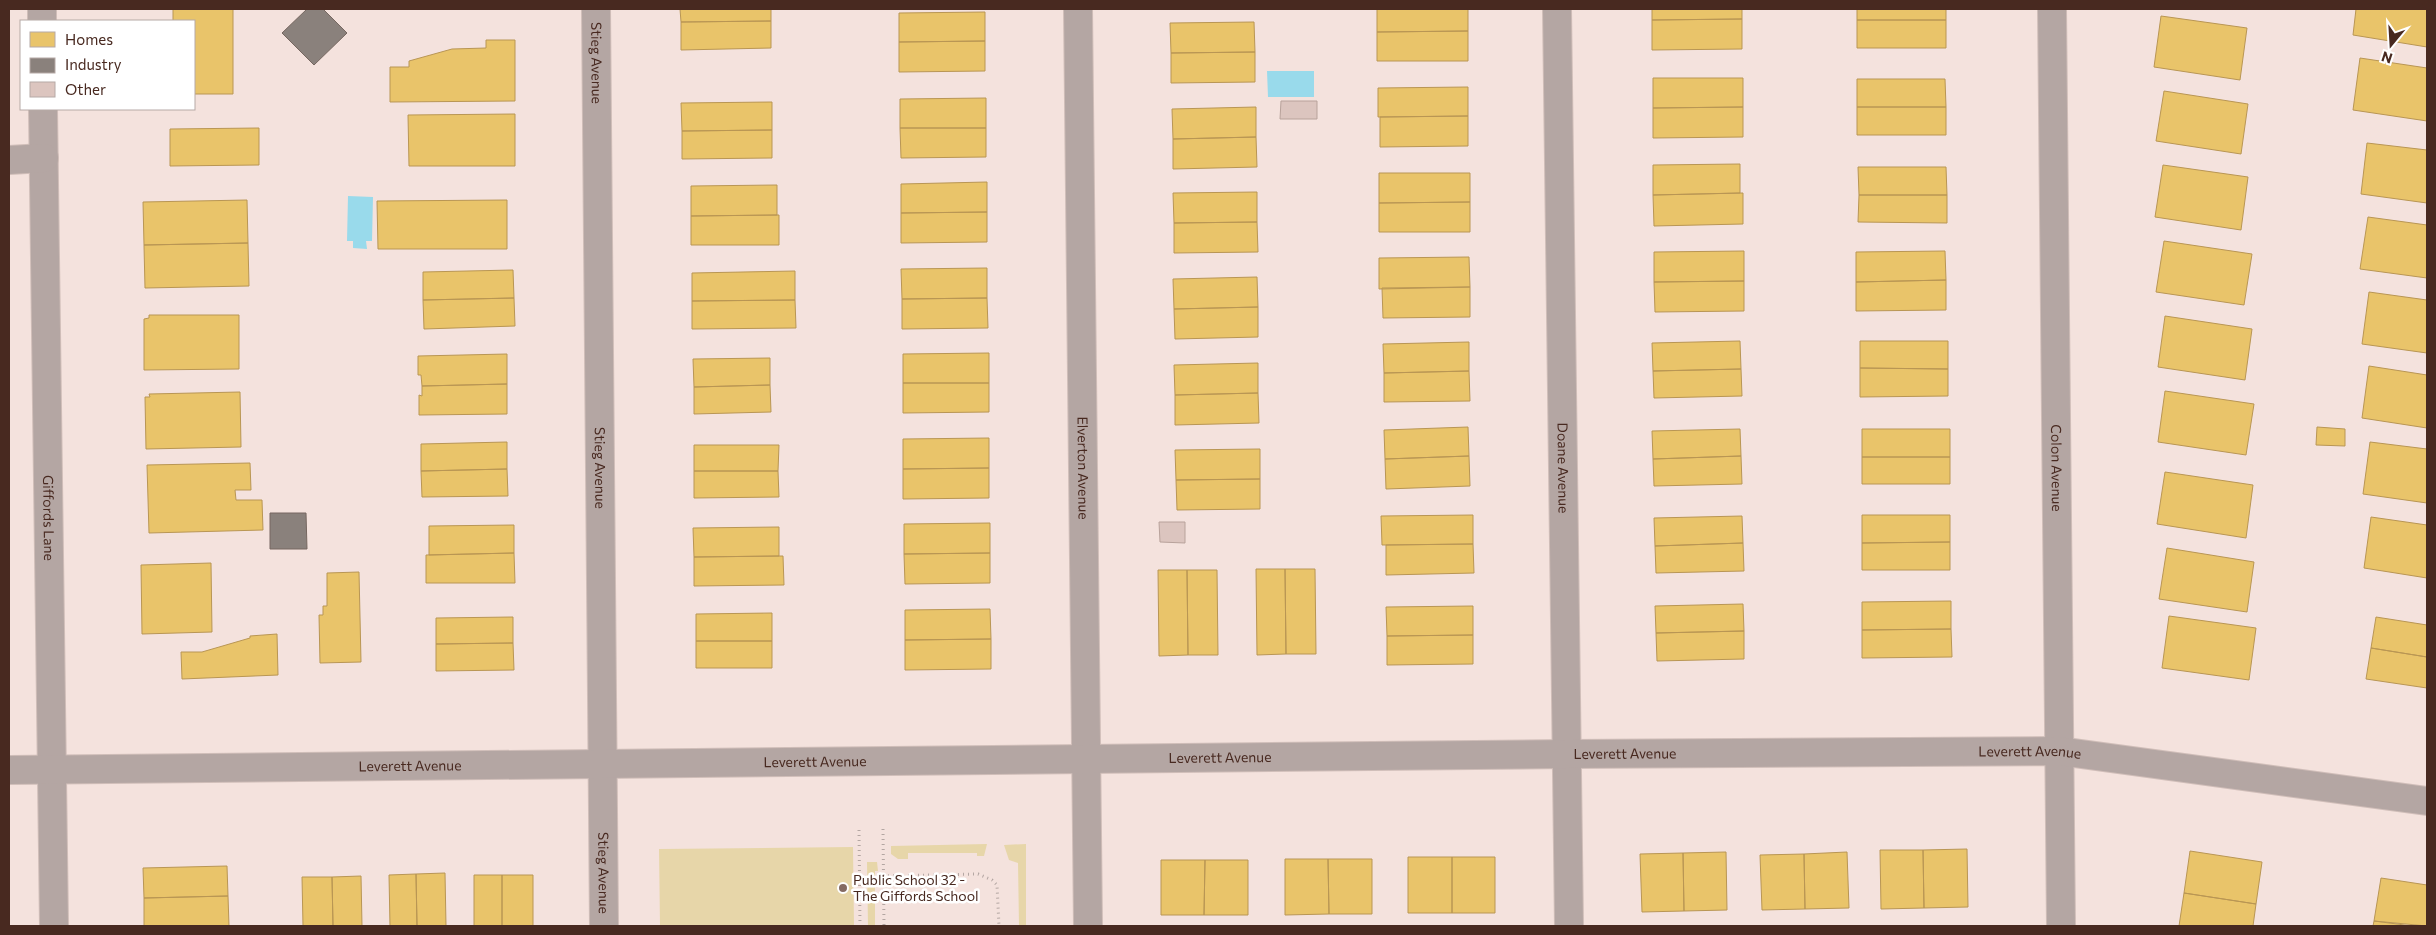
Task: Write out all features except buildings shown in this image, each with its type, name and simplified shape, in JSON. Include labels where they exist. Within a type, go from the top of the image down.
[{"type":"street","name":"Stieg Avenue","points":[[596,9],[604,926]]},
{"type":"street","name":"Elverton Avenue","points":[[1078,9],[1088,926]]},
{"type":"street","name":"Doane Avenue","points":[[1557,9],[1569,926]]},
{"type":"street","name":"Colon Avenue","points":[[2052,9],[2061,926]]},
{"type":"street","name":"Giffords Lane","points":[[43,110],[54,926]]},
{"type":"street","points":[[9,160],[44,158]]},
{"type":"street","name":"Leverett Avenue","points":[[9,770],[1568,754],[2059,751],[2427,801]]},
{"type":"path","points":[[883,829],[884,926]]},
{"type":"path","points":[[859,830],[860,926]]},
{"type":"path","points":[[883,876],[978,874],[986,876],[996,885],[999,926]]},
{"type":"shaded area","points":[[987,844],[984,856],[977,856],[977,853],[908,853],[908,859],[898,859],[891,854],[891,846]]},
{"type":"shaded area","points":[[1026,844],[1026,926],[1019,926],[1018,863],[1009,860],[1004,845]]},
{"type":"shaded area","points":[[853,847],[854,926],[660,926],[659,849]]},
{"type":"shaded area","points":[[867,862],[877,862],[878,871],[875,871],[875,926],[868,926]]},
{"type":"water","points":[[1267,71],[1314,71],[1314,97],[1268,97]]},
{"type":"water","points":[[348,196],[373,197],[372,241],[366,241],[367,249],[353,248],[353,241],[347,241]]},
{"type":"place","name":"Public School 32 - The Giffords School","points":[[843,888]]}]
